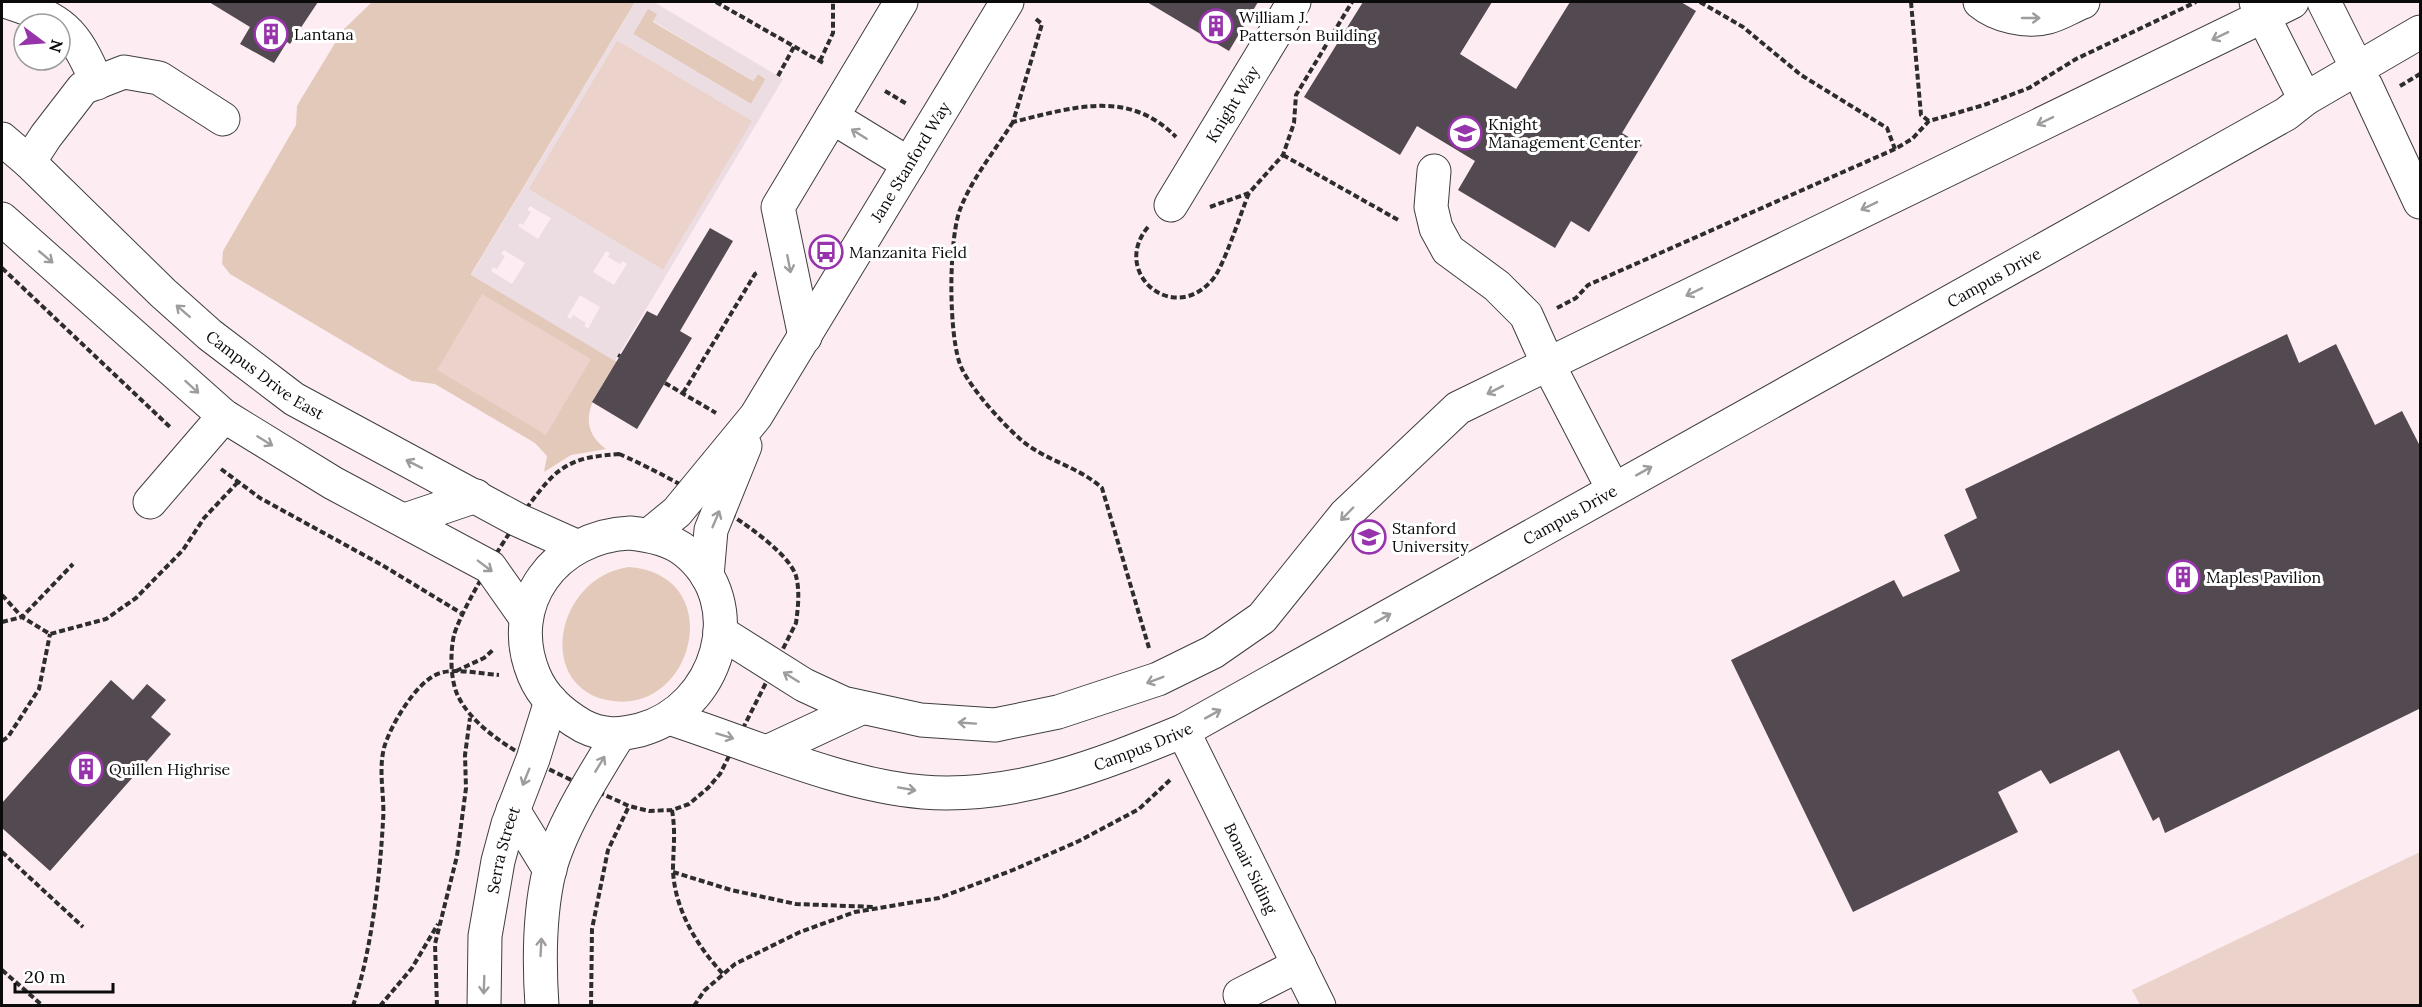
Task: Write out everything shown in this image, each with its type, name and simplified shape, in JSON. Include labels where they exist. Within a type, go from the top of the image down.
[{"type":"street","points":[[8,2],[59,23],[72,34],[83,51],[97,83]]},
{"type":"street","points":[[805,337],[778,207],[901,2]]},
{"type":"street","name":"Knight Way","points":[[1172,205],[1294,2]]},
{"type":"street","points":[[1980,2],[2002,15],[2026,18],[2047,17],[2083,2]]},
{"type":"street","points":[[2324,2],[2350,54]]},
{"type":"street","points":[[720,632],[804,685],[859,709],[921,720],[995,725],[1058,712],[1158,679],[1213,652],[1262,618],[1345,515],[1458,408],[2271,6],[2306,99]]},
{"type":"street","name":"Jane Stanford Way","points":[[649,535],[677,512],[756,416],[909,164],[1020,9]]},
{"type":"street","name":"Campus Drive","points":[[669,718],[849,778],[923,792],[987,791],[1040,782],[1108,761],[1183,731],[2286,114],[2306,99],[2421,32]]},
{"type":"street","points":[[29,162],[83,88],[124,72],[159,78],[223,119]]},
{"type":"street","points":[[2366,86],[2421,202]]},
{"type":"street","points":[[832,117],[909,164]]},
{"type":"street","name":"Campus Drive East","points":[[2,140],[29,162],[163,293],[210,335],[294,399],[518,520],[576,546]]},
{"type":"street","points":[[1434,171],[1431,207],[1436,228],[1448,250],[1497,286],[1526,315],[1548,364],[1613,489]]},
{"type":"street","points":[[2,219],[224,416],[333,483],[490,567],[526,618]]},
{"type":"street","points":[[150,502],[224,416]]},
{"type":"street","name":"Jane Stanford Way","points":[[707,576],[711,530],[756,416]]},
{"type":"street","points":[[405,520],[476,496]]},
{"type":"street","name":"Jane Stanford Way","points":[[611,534],[649,535],[686,551],[707,576],[716,601],[720,632],[713,668],[703,685],[684,707],[669,718],[648,728],[618,736],[592,730],[570,719],[544,693],[530,665],[525,642],[526,618],[534,591],[551,567],[576,546],[611,534]]},
{"type":"street","name":"Serra Street","points":[[484,1005],[485,936],[498,861],[513,810],[533,759],[544,693]]},
{"type":"street","points":[[769,751],[859,709]]},
{"type":"street","name":"Bonair Siding","points":[[1183,731],[1318,1005]]},
{"type":"street","points":[[542,1005],[540,978],[543,906],[550,870],[587,786],[618,736]]},
{"type":"street","points":[[513,810],[550,870]]},
{"type":"street","points":[[1240,994],[1299,965]]},
{"type":"path","points":[[716,2],[795,45],[828,66]]},
{"type":"path","points":[[820,61],[833,33],[833,2]]},
{"type":"path","points":[[1249,193],[1206,208],[1172,205],[1146,229],[1136,250],[1138,271],[1149,287],[1165,296],[1183,298],[1200,292],[1215,277],[1249,193],[1283,155],[1294,123],[1296,95],[1352,2]]},
{"type":"path","points":[[1700,2],[1743,27],[1801,75],[1887,128],[1895,149]]},
{"type":"path","points":[[1911,2],[1921,115],[1929,121]]},
{"type":"path","points":[[1549,312],[1576,298],[1588,285],[1895,149],[1912,139],[1929,121],[1984,105],[2029,88],[2076,60],[2196,2]]},
{"type":"path","points":[[1020,9],[1042,24],[1014,122],[960,208],[952,258],[952,320],[962,369],[988,405],[1020,440],[1039,452],[1089,476],[1102,488],[1158,679]]},
{"type":"path","points":[[778,76],[795,45]]},
{"type":"path","points":[[880,88],[907,104]]},
{"type":"path","points":[[1014,122],[1106,104],[1128,109],[1165,126],[1197,163]]},
{"type":"path","points":[[1283,155],[1420,232],[1436,228]]},
{"type":"path","points":[[683,393],[755,274],[767,266]]},
{"type":"path","points":[[2,268],[174,431]]},
{"type":"path","points":[[665,383],[722,416]]},
{"type":"path","points":[[527,505],[559,471],[586,456],[619,454],[646,465],[677,483]]},
{"type":"path","points":[[215,464],[260,498],[382,565],[461,614]]},
{"type":"path","points":[[2,595],[22,617],[50,634],[106,619],[136,598],[183,550],[204,518],[238,482]]},
{"type":"path","points":[[733,518],[756,531],[777,548],[796,576],[798,604],[796,623],[780,655]]},
{"type":"path","points":[[2,622],[22,617],[73,564]]},
{"type":"path","points":[[480,583],[461,614],[453,637],[452,672],[457,695],[471,717],[491,736],[519,751]]},
{"type":"path","points":[[2,741],[8,737],[39,688],[50,634]]},
{"type":"path","points":[[353,1005],[368,939],[381,840],[384,748],[399,715],[422,684],[439,673],[500,675],[544,693]]},
{"type":"path","points":[[746,723],[769,678]]},
{"type":"path","points":[[437,1005],[435,944],[457,856],[471,717]]},
{"type":"path","points":[[601,793],[629,806],[649,811],[672,810],[689,804],[708,788],[720,774],[730,754]]},
{"type":"path","points":[[694,1005],[704,991],[735,964],[800,932],[855,912],[939,898],[1069,845],[1139,809],[1168,781],[1176,778]]},
{"type":"path","points":[[591,1005],[592,929],[608,850],[629,806]]},
{"type":"path","points":[[672,810],[676,836],[673,872],[684,918],[704,954],[723,974]]},
{"type":"path","points":[[2,852],[83,927]]},
{"type":"path","points":[[673,872],[731,890],[796,904],[883,908]]},
{"type":"path","points":[[380,1005],[412,968],[441,919]]},
{"type":"path","points":[[2,970],[43,1005]]},
{"type":"shaded area","points":[[372,2],[635,2],[471,274],[617,362],[596,395],[589,417],[590,428],[595,439],[606,449],[571,455],[544,472],[547,456],[535,443],[435,384],[412,381],[390,369],[230,274],[222,264],[223,251],[296,125],[297,106],[301,99],[343,30]]},
{"type":"shaded area","points":[[635,2],[654,2],[783,79],[615,361],[471,275]],"holes":[[[648,9],[657,14],[653,21],[753,81],[758,74],[766,78],[751,104],[633,34]],[[617,40],[752,121],[663,270],[529,189]],[[530,206],[551,218],[538,239],[518,226],[520,223],[523,225],[531,212],[527,210]],[[504,250],[525,263],[512,284],[491,271],[493,267],[497,269],[505,256],[501,254]],[[606,251],[610,253],[608,257],[620,264],[623,261],[627,264],[614,285],[593,272]],[[580,295],[600,307],[588,329],[584,326],[586,323],[573,315],[571,319],[567,317]]]},
{"type":"shaded area","points":[[648,8],[658,14],[653,22],[753,81],[758,74],[766,79],[751,104],[633,34]]},
{"type":"shaded area","points":[[617,40],[753,121],[663,270],[528,189]]},
{"type":"shaded area","points":[[482,294],[591,359],[546,435],[437,370]]},
{"type":"shaded area","points":[[629,567],[660,576],[680,593],[689,616],[689,641],[680,666],[664,686],[641,699],[613,701],[588,693],[572,677],[564,657],[563,634],[570,612],[583,591],[603,576]]},
{"type":"shaded area","points":[[2420,852],[2420,1005],[2140,1005],[2132,990]]},
{"type":"building","name":"Lantana","points":[[209,2],[318,2],[290,44],[287,42],[274,63],[240,44],[250,27]]},
{"type":"building","name":"William J. Patterson Building","points":[[1147,2],[1258,2],[1229,51]]},
{"type":"building","points":[[1363,2],[1492,2],[1460,54],[1516,89],[1570,2],[1681,2],[1696,11],[1622,133],[1642,145],[1589,232],[1571,221],[1555,248],[1458,190],[1475,161],[1417,126],[1400,155],[1304,97]]},
{"type":"building","points":[[710,228],[733,241],[680,331],[692,338],[637,429],[592,402],[647,311],[657,316]]},
{"type":"building","name":"Maples Pavilion","points":[[2287,334],[2299,363],[2336,344],[2375,425],[2402,411],[2421,448],[2421,708],[2165,833],[2159,817],[2153,821],[2119,750],[2050,784],[2041,770],[1998,792],[2018,832],[1853,912],[1731,660],[1894,580],[1903,597],[1960,571],[1944,535],[1977,518],[1965,489]]},
{"type":"building","name":"Quillen Highrise","points":[[111,680],[133,700],[147,684],[166,700],[151,717],[171,734],[50,871],[2,828],[2,803]]},
{"type":"place","name":"William J. Patterson Building","points":[[1216,26]]},
{"type":"place","name":"Lantana","points":[[271,34]]},
{"type":"place","name":"Knight Management Center","points":[[1465,133]]},
{"type":"place","name":"Manzanita Field","points":[[826,252]]},
{"type":"place","name":"Stanford University","points":[[1369,537]]},
{"type":"place","name":"Maples Pavilion","points":[[2183,577]]},
{"type":"place","name":"Quillen Highrise","points":[[86,769]]}]
